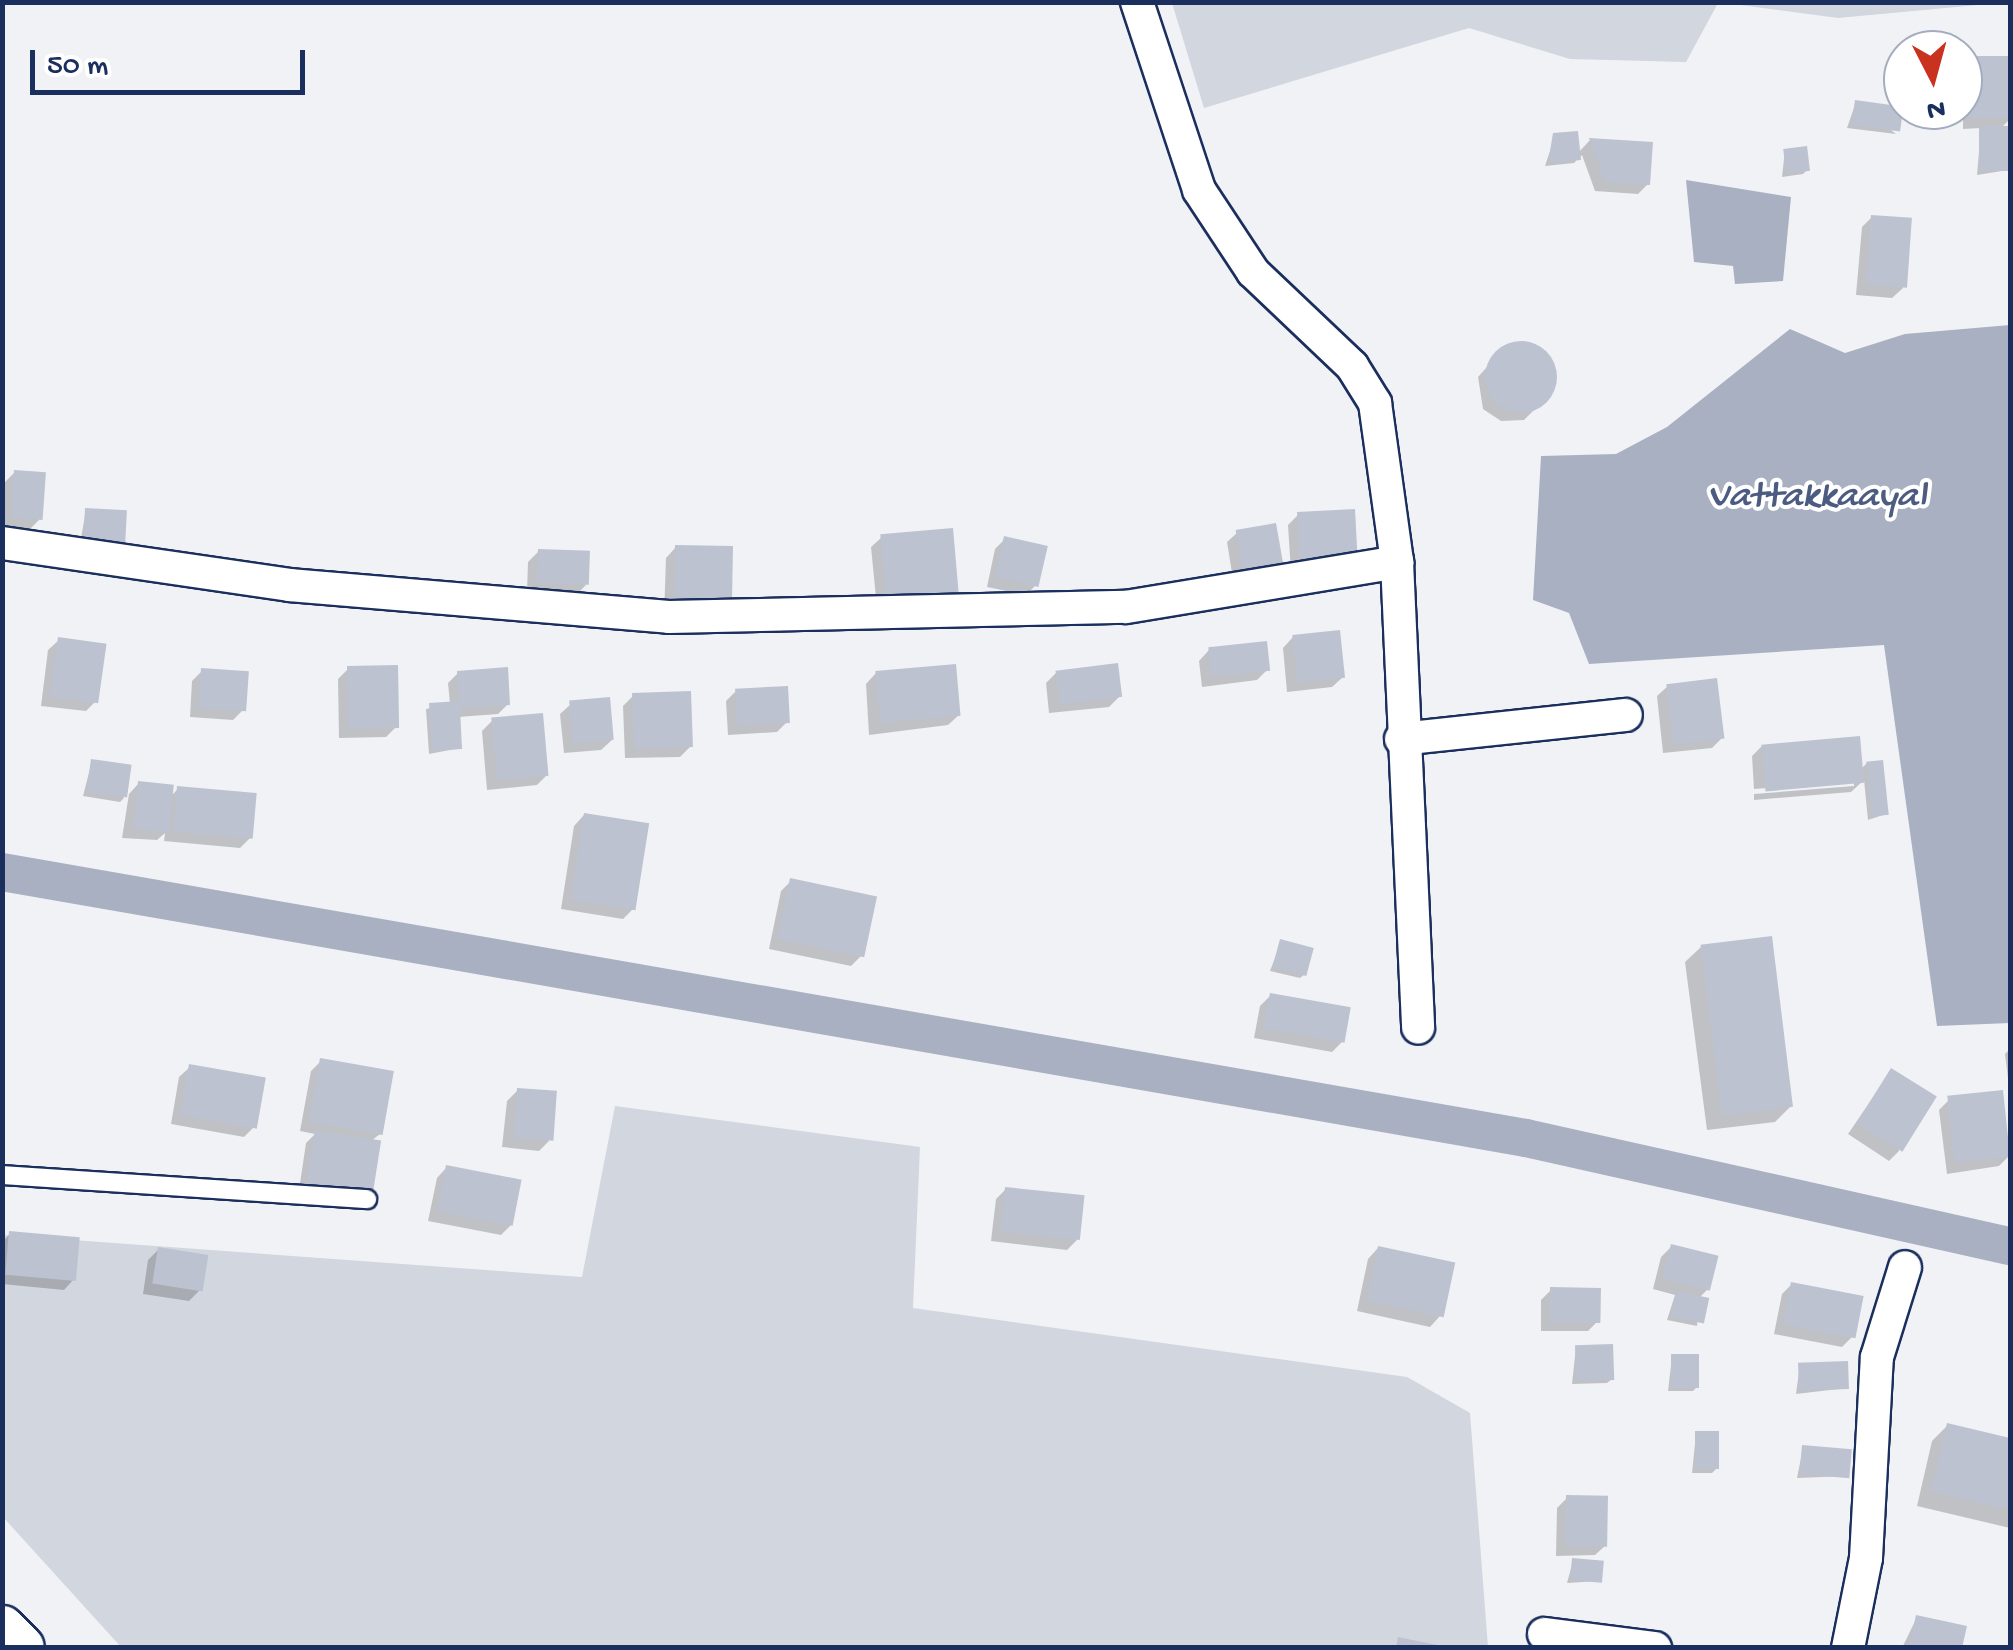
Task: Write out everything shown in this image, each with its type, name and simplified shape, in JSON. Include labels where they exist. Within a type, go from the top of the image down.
[{"type":"main road","points":[[2,1630],[20,1648]]},
{"type":"street","points":[[1137,2],[1199,190],[1253,272],[1352,366],[1375,403],[1397,562],[1401,739],[1418,1028]]},
{"type":"street","points":[[2,544],[289,585],[669,617],[1126,607],[1397,562]]},
{"type":"street","points":[[1401,739],[1626,715]]},
{"type":"street","points":[[1848,1648],[1866,1558],[1877,1358],[1905,1266]]},
{"type":"street","points":[[1544,1634],[1655,1648]]},
{"type":"lane","points":[[2,1175],[366,1199]]},
{"type":"shaded area","points":[[1172,2],[1718,3],[1686,62],[1570,59],[1469,28],[1204,108]]},
{"type":"shaded area","points":[[1725,2],[2010,2],[1838,18],[1725,3]]},
{"type":"shaded area","points":[[615,1106],[920,1147],[913,1308],[1407,1377],[1470,1413],[1488,1647],[121,1647],[3,1517],[3,1235],[582,1277]]},
{"type":"water","points":[[1686,180],[1791,197],[1783,281],[1735,284],[1733,266],[1694,262]]},
{"type":"water","name":"Vattakkaayal","points":[[2010,325],[2010,1023],[1937,1026],[1884,645],[1589,664],[1569,613],[1533,600],[1541,456],[1616,454],[1667,427],[1790,329],[1845,353],[1905,334]]},
{"type":"building","points":[[1983,56],[2010,56],[2010,118],[1983,118]]},
{"type":"building","points":[[1855,100],[1883,104],[1883,129],[1852,125]]},
{"type":"building","points":[[1983,126],[2009,126],[2009,171],[1979,171],[1979,130]]},
{"type":"building","points":[[1578,131],[1581,160],[1548,163],[1553,133]]},
{"type":"building","points":[[1589,138],[1653,142],[1650,185],[1605,182]]},
{"type":"building","points":[[1807,146],[1810,171],[1786,174],[1783,149]]},
{"type":"building","points":[[1871,215],[1912,218],[1907,288],[1866,285]]},
{"type":"building","points":[[1521,341],[1546,352],[1557,377],[1546,402],[1521,413],[1496,402],[1485,377],[1496,352]]},
{"type":"building","points":[[14,470],[46,472],[43,520],[11,518]]},
{"type":"building","points":[[85,508],[127,510],[125,542],[83,540]]},
{"type":"building","points":[[1355,509],[1358,559],[1300,562],[1297,512]]},
{"type":"building","points":[[1276,523],[1283,563],[1243,570],[1236,530]]},
{"type":"building","points":[[953,528],[959,592],[886,598],[880,534]]},
{"type":"building","points":[[1004,536],[1048,546],[1038,587],[995,577]]},
{"type":"building","points":[[675,545],[733,546],[732,608],[674,607]]},
{"type":"building","points":[[538,549],[590,551],[589,585],[537,583]]},
{"type":"building","points":[[1340,630],[1345,678],[1297,683],[1292,635]]},
{"type":"building","points":[[58,637],[107,644],[98,703],[50,696]]},
{"type":"building","points":[[1267,641],[1270,671],[1211,677],[1208,647]]},
{"type":"building","points":[[1118,663],[1122,697],[1060,704],[1055,671]]},
{"type":"building","points":[[956,664],[961,716],[880,723],[875,671]]},
{"type":"building","points":[[398,665],[399,728],[348,729],[347,666]]},
{"type":"building","points":[[508,667],[510,705],[460,708],[462,749],[432,751],[429,703],[459,701],[457,671]]},
{"type":"building","points":[[201,668],[249,671],[246,711],[198,708]]},
{"type":"building","points":[[1717,678],[1724,739],[1674,745],[1666,684]]},
{"type":"building","points":[[788,686],[790,723],[737,726],[735,689]]},
{"type":"building","points":[[691,691],[693,747],[634,749],[632,693]]},
{"type":"building","points":[[610,697],[614,740],[573,743],[569,701]]},
{"type":"building","points":[[543,713],[548,776],[497,780],[491,718]]},
{"type":"building","points":[[1860,736],[1864,783],[1765,791],[1761,745]]},
{"type":"building","points":[[91,759],[132,765],[127,797],[86,792]]},
{"type":"building","points":[[1883,760],[1889,815],[1872,816],[1866,762]]},
{"type":"building","points":[[138,781],[174,785],[169,833],[133,829]]},
{"type":"building","points":[[177,786],[257,793],[253,839],[173,832]]},
{"type":"building","points":[[584,813],[649,823],[635,910],[570,900]]},
{"type":"building","points":[[790,878],[877,897],[864,957],[777,939]]},
{"type":"building","points":[[1772,936],[1793,1107],[1721,1115],[1701,945]]},
{"type":"building","points":[[1280,939],[1314,948],[1306,976],[1272,967]]},
{"type":"building","points":[[1270,993],[1351,1007],[1345,1043],[1264,1028]]},
{"type":"building","points":[[320,1058],[394,1071],[383,1135],[309,1122]]},
{"type":"building","points":[[189,1064],[266,1078],[257,1129],[180,1115]]},
{"type":"building","points":[[1891,1068],[1937,1097],[1902,1152],[1857,1123]]},
{"type":"building","points":[[517,1088],[557,1091],[553,1141],[514,1138]]},
{"type":"building","points":[[2003,1090],[2010,1157],[1954,1162],[1947,1096]]},
{"type":"building","points":[[315,1130],[381,1140],[372,1198],[306,1187]]},
{"type":"building","points":[[446,1165],[522,1180],[513,1226],[437,1211]]},
{"type":"building","points":[[1005,1187],[1085,1195],[1080,1240],[1000,1232]]},
{"type":"building","points":[[9,1231],[80,1237],[76,1281],[5,1275]]},
{"type":"building","points":[[1671,1244],[1719,1256],[1710,1291],[1662,1279]]},
{"type":"building","points":[[1378,1246],[1455,1262],[1444,1317],[1366,1301]]},
{"type":"building","points":[[158,1247],[208,1255],[203,1292],[152,1284]]},
{"type":"building","points":[[1791,1282],[1864,1296],[1855,1338],[1783,1324]]},
{"type":"building","points":[[1550,1287],[1601,1288],[1600,1323],[1549,1322]]},
{"type":"building","points":[[1676,1291],[1709,1298],[1704,1324],[1671,1316]]},
{"type":"building","points":[[1613,1344],[1614,1380],[1576,1381],[1575,1345]]},
{"type":"building","points":[[1671,1354],[1699,1354],[1699,1388],[1671,1388]]},
{"type":"building","points":[[1848,1361],[1849,1389],[1799,1391],[1798,1363]]},
{"type":"building","points":[[1947,1423],[2010,1438],[2010,1510],[1931,1491]]},
{"type":"building","points":[[1695,1431],[1719,1431],[1719,1469],[1695,1469]]},
{"type":"building","points":[[1802,1445],[1852,1449],[1849,1478],[1799,1474]]},
{"type":"building","points":[[1566,1495],[1608,1496],[1607,1547],[1565,1546]]},
{"type":"building","points":[[1572,1558],[1604,1561],[1602,1583],[1570,1580]]},
{"type":"building","points":[[1916,1615],[1967,1626],[1962,1648],[1909,1648]]},
{"type":"building","points":[[1398,1637],[1442,1646],[1442,1648],[1396,1648]]},
{"type":"waterway","points":[[2,872],[1526,1138],[2010,1246]]}]
